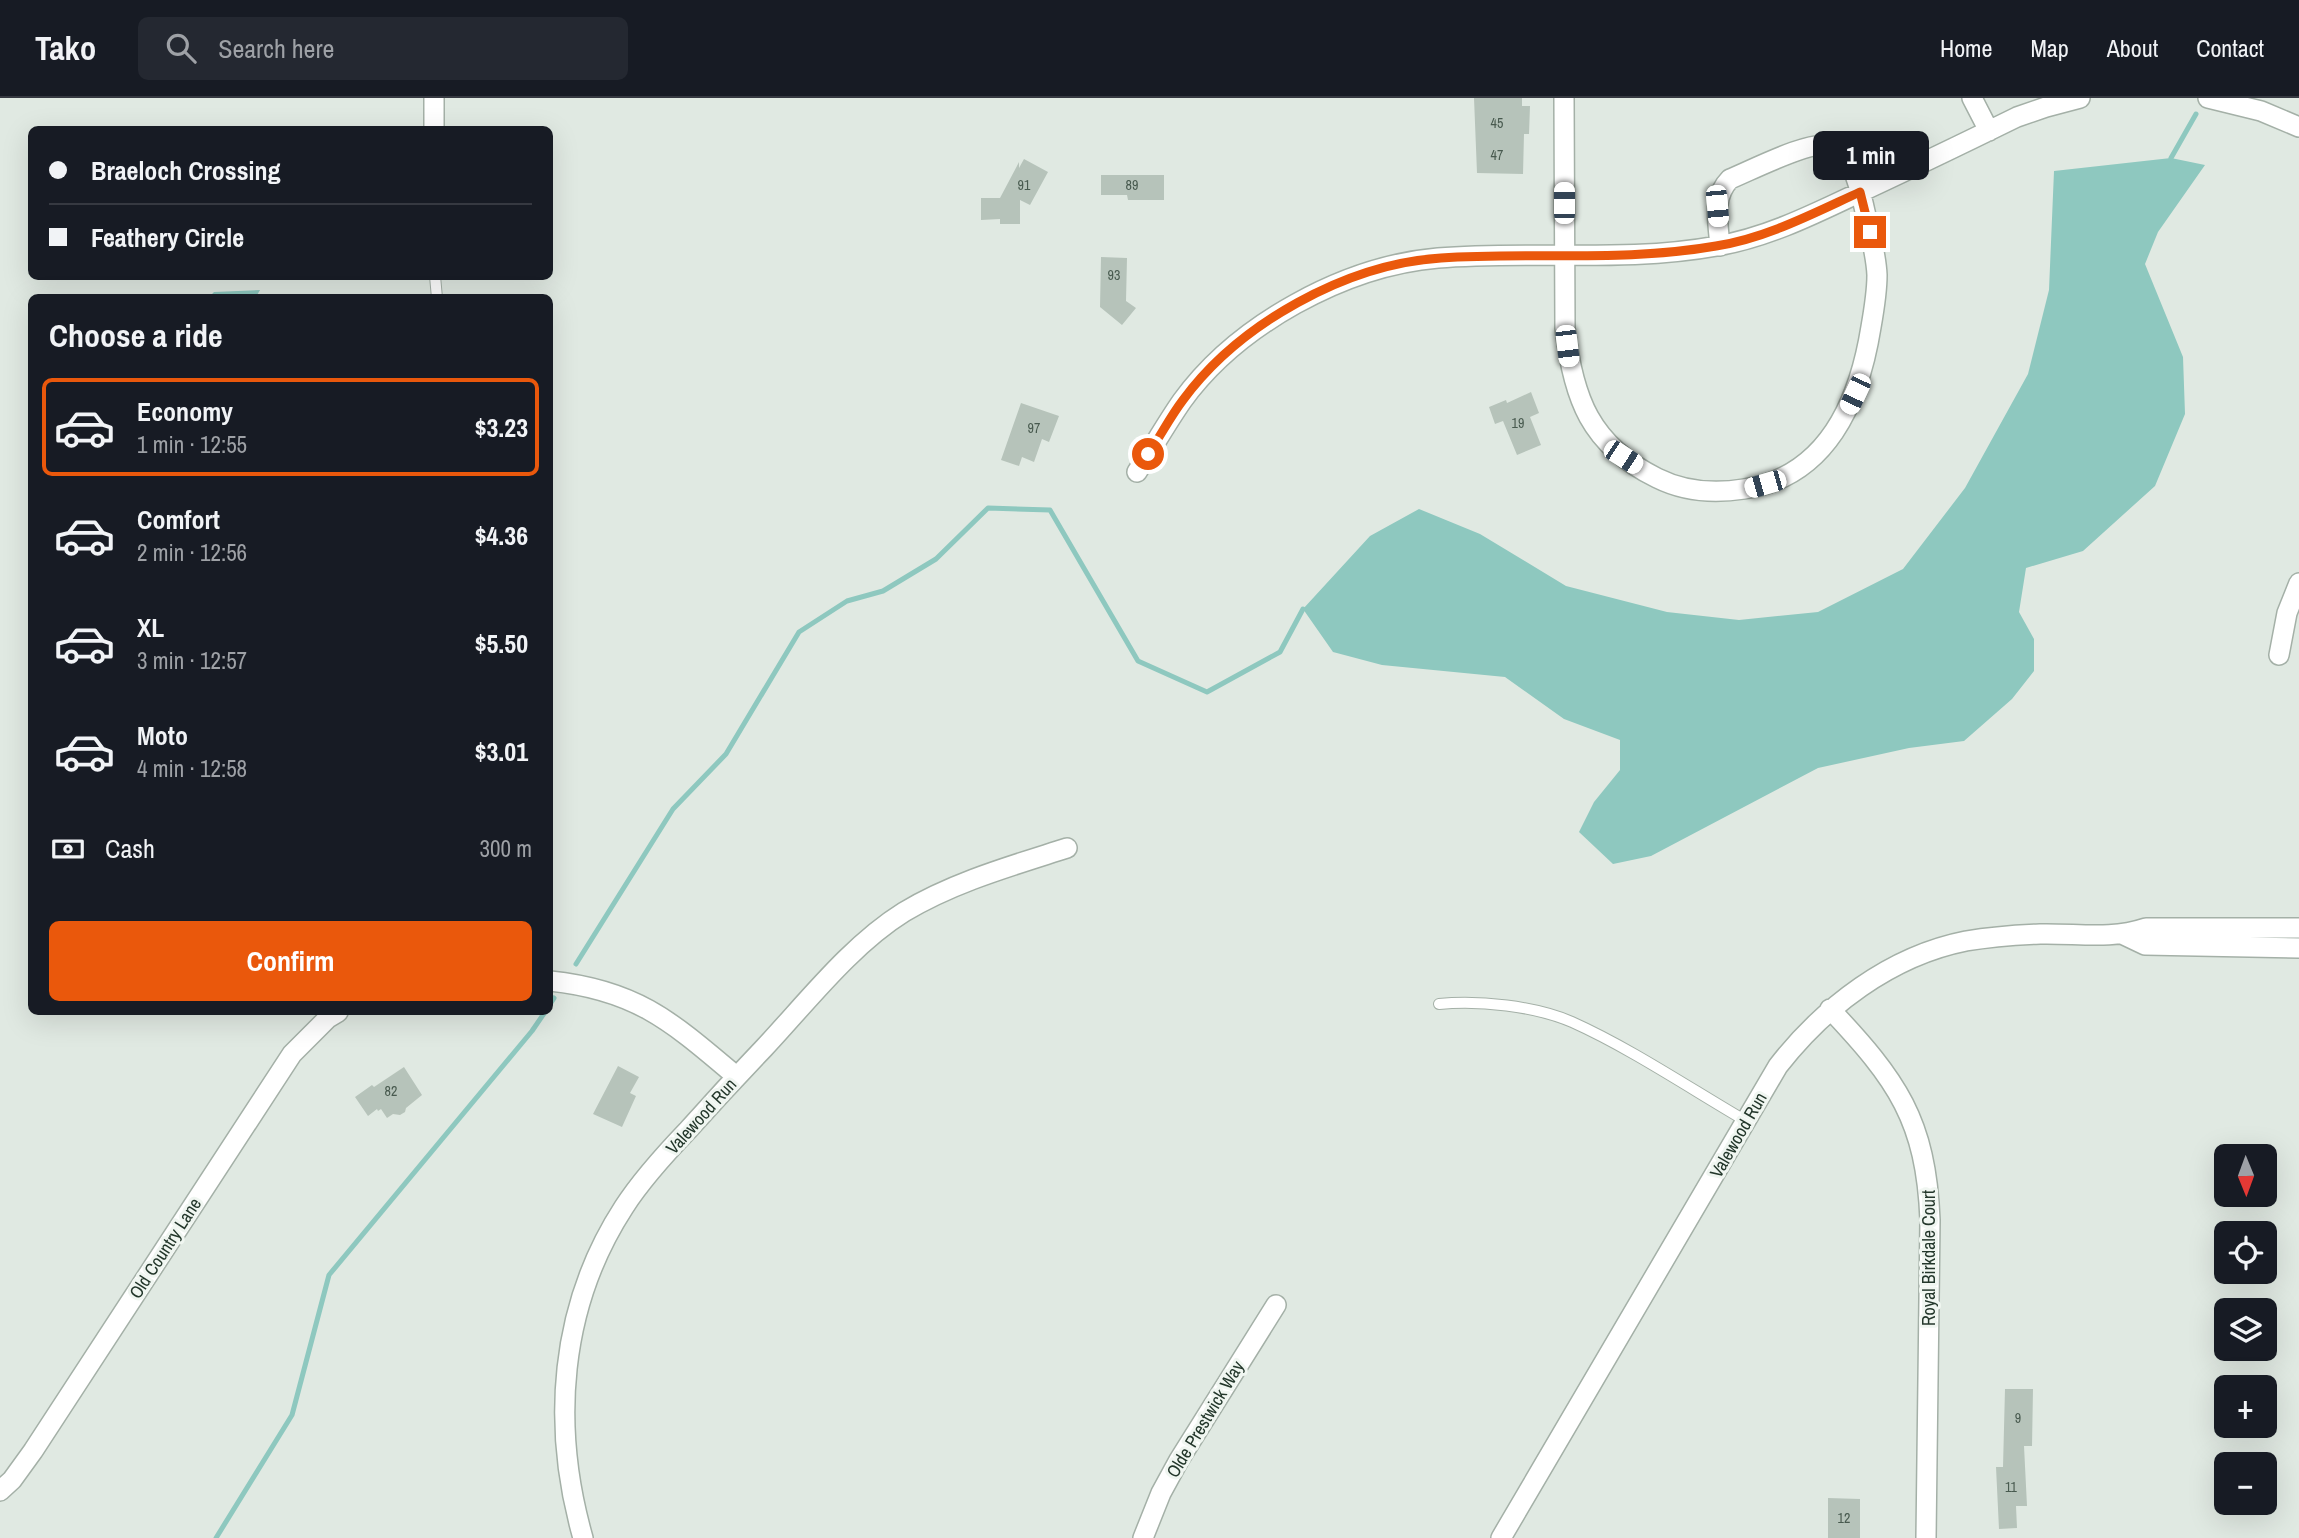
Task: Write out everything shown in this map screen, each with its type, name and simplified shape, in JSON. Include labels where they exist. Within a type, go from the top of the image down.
[{"type":"street","points":[[434,98],[434,126]]},
{"type":"street","points":[[1564,98],[1565,328],[1569,364],[1576,392],[1586,414],[1603,438],[1623,457],[1647,474],[1698,492],[1725,492],[1780,480],[1806,464],[1832,435],[1855,394],[1869,340],[1877,274],[1875,252],[1852,169],[1843,154],[1830,146],[1812,145],[1730,179],[1723,186],[1717,206],[1720,246]]},
{"type":"street","points":[[1972,98],[1989,131]]},
{"type":"street","points":[[1137,472],[1183,400],[1215,364],[1247,335],[1292,306],[1334,286],[1382,268],[1408,262],[1474,257],[1641,256],[1720,246],[1764,234],[1989,131],[2046,107],[2080,98]]},
{"type":"street","points":[[2208,98],[2260,111],[2299,127]]},
{"type":"street","points":[[2279,655],[2287,613],[2299,583]]},
{"type":"street","name":"Valewood Run","points":[[583,1538],[572,1501],[566,1457],[564,1379],[578,1309],[606,1238],[624,1207],[650,1171],[736,1076],[876,932],[931,896],[1067,848]]},
{"type":"street","name":"Valewood Run","points":[[1501,1538],[1778,1066],[1801,1037],[1830,1009],[1887,971],[1926,953],[1964,942],[2004,936],[2124,935],[2146,928],[2299,928]]},
{"type":"street","name":"Valewood Run","points":[[2124,935],[2145,945],[2299,948]]},
{"type":"street","points":[[553,981],[604,989],[629,999],[684,1032],[736,1076]]},
{"type":"street","name":"Royal Birkdale Court","points":[[1830,1009],[1867,1048],[1890,1080],[1908,1110],[1922,1146],[1930,1220],[1926,1538]]},
{"type":"street","name":"Old Country Lane","points":[[0,1492],[33,1451],[292,1054],[320,1025],[334,1015]]},
{"type":"street","name":"Olde Prestwick Way","points":[[1143,1538],[1161,1493],[1179,1460],[1276,1305]]},
{"type":"lane","points":[[1439,1004],[1464,1001],[1526,1010],[1570,1021],[1746,1121]]},
{"type":"water","points":[[2171,158],[2205,165],[2158,232],[2145,264],[2183,357],[2185,414],[2155,486],[2083,551],[2026,568],[2019,612],[2034,639],[2034,671],[2012,699],[1964,741],[1909,748],[1818,768],[1651,856],[1613,864],[1579,832],[1594,802],[1620,770],[1620,740],[1564,719],[1505,677],[1382,665],[1333,652],[1303,609],[1370,536],[1419,509],[1480,534],[1566,586],[1667,612],[1739,620],[1818,612],[1903,569],[1965,488],[2028,374],[2049,290],[2054,171]]},
{"type":"water","points":[[260,290],[258,294],[212,294]]},
{"type":"building","points":[[1474,98],[1522,98],[1522,106],[1530,106],[1529,134],[1524,134],[1523,174],[1477,173]]},
{"type":"building","points":[[1024,159],[1048,172],[1030,205],[1020,200],[1020,224],[1000,224],[1000,219],[981,220],[981,198],[1000,198],[1019,162],[1019,168]]},
{"type":"building","points":[[1101,175],[1164,175],[1164,200],[1128,200],[1127,195],[1101,195]]},
{"type":"building","points":[[1101,257],[1127,258],[1126,301],[1136,308],[1122,325],[1100,307]]},
{"type":"building","points":[[1531,392],[1539,413],[1530,417],[1541,445],[1517,455],[1503,421],[1495,424],[1489,407],[1506,400],[1507,403]]},
{"type":"building","points":[[1021,403],[1059,416],[1049,442],[1042,439],[1034,462],[1022,457],[1019,466],[1001,460]]},
{"type":"building","points":[[618,1066],[639,1077],[630,1093],[636,1096],[622,1127],[593,1114]]},
{"type":"building","points":[[404,1067],[422,1095],[400,1115],[393,1114],[387,1118],[381,1109],[377,1109],[368,1116],[355,1097]]},
{"type":"building","points":[[2005,1389],[2033,1389],[2032,1446],[2024,1446],[2027,1506],[2016,1506],[2017,1528],[1999,1529],[1996,1467],[2003,1467]]},
{"type":"building","points":[[1828,1498],[1860,1499],[1860,1538],[1828,1538]]},
{"type":"waterway","points":[[2171,158],[2196,114]]},
{"type":"waterway","points":[[576,964],[673,809],[726,754],[799,632],[847,601],[883,591],[936,559],[988,508],[1050,510],[1138,661],[1207,692],[1280,652],[1303,609]]},
{"type":"waterway","points":[[216,1538],[292,1415],[329,1275],[543,1015]]},
{"type":"route","points":[[1148,454],[1183,400],[1215,364],[1247,335],[1282,312],[1334,286],[1382,268],[1438,258],[1641,256],[1720,246],[1764,234],[1860,192],[1870,232]]}]
